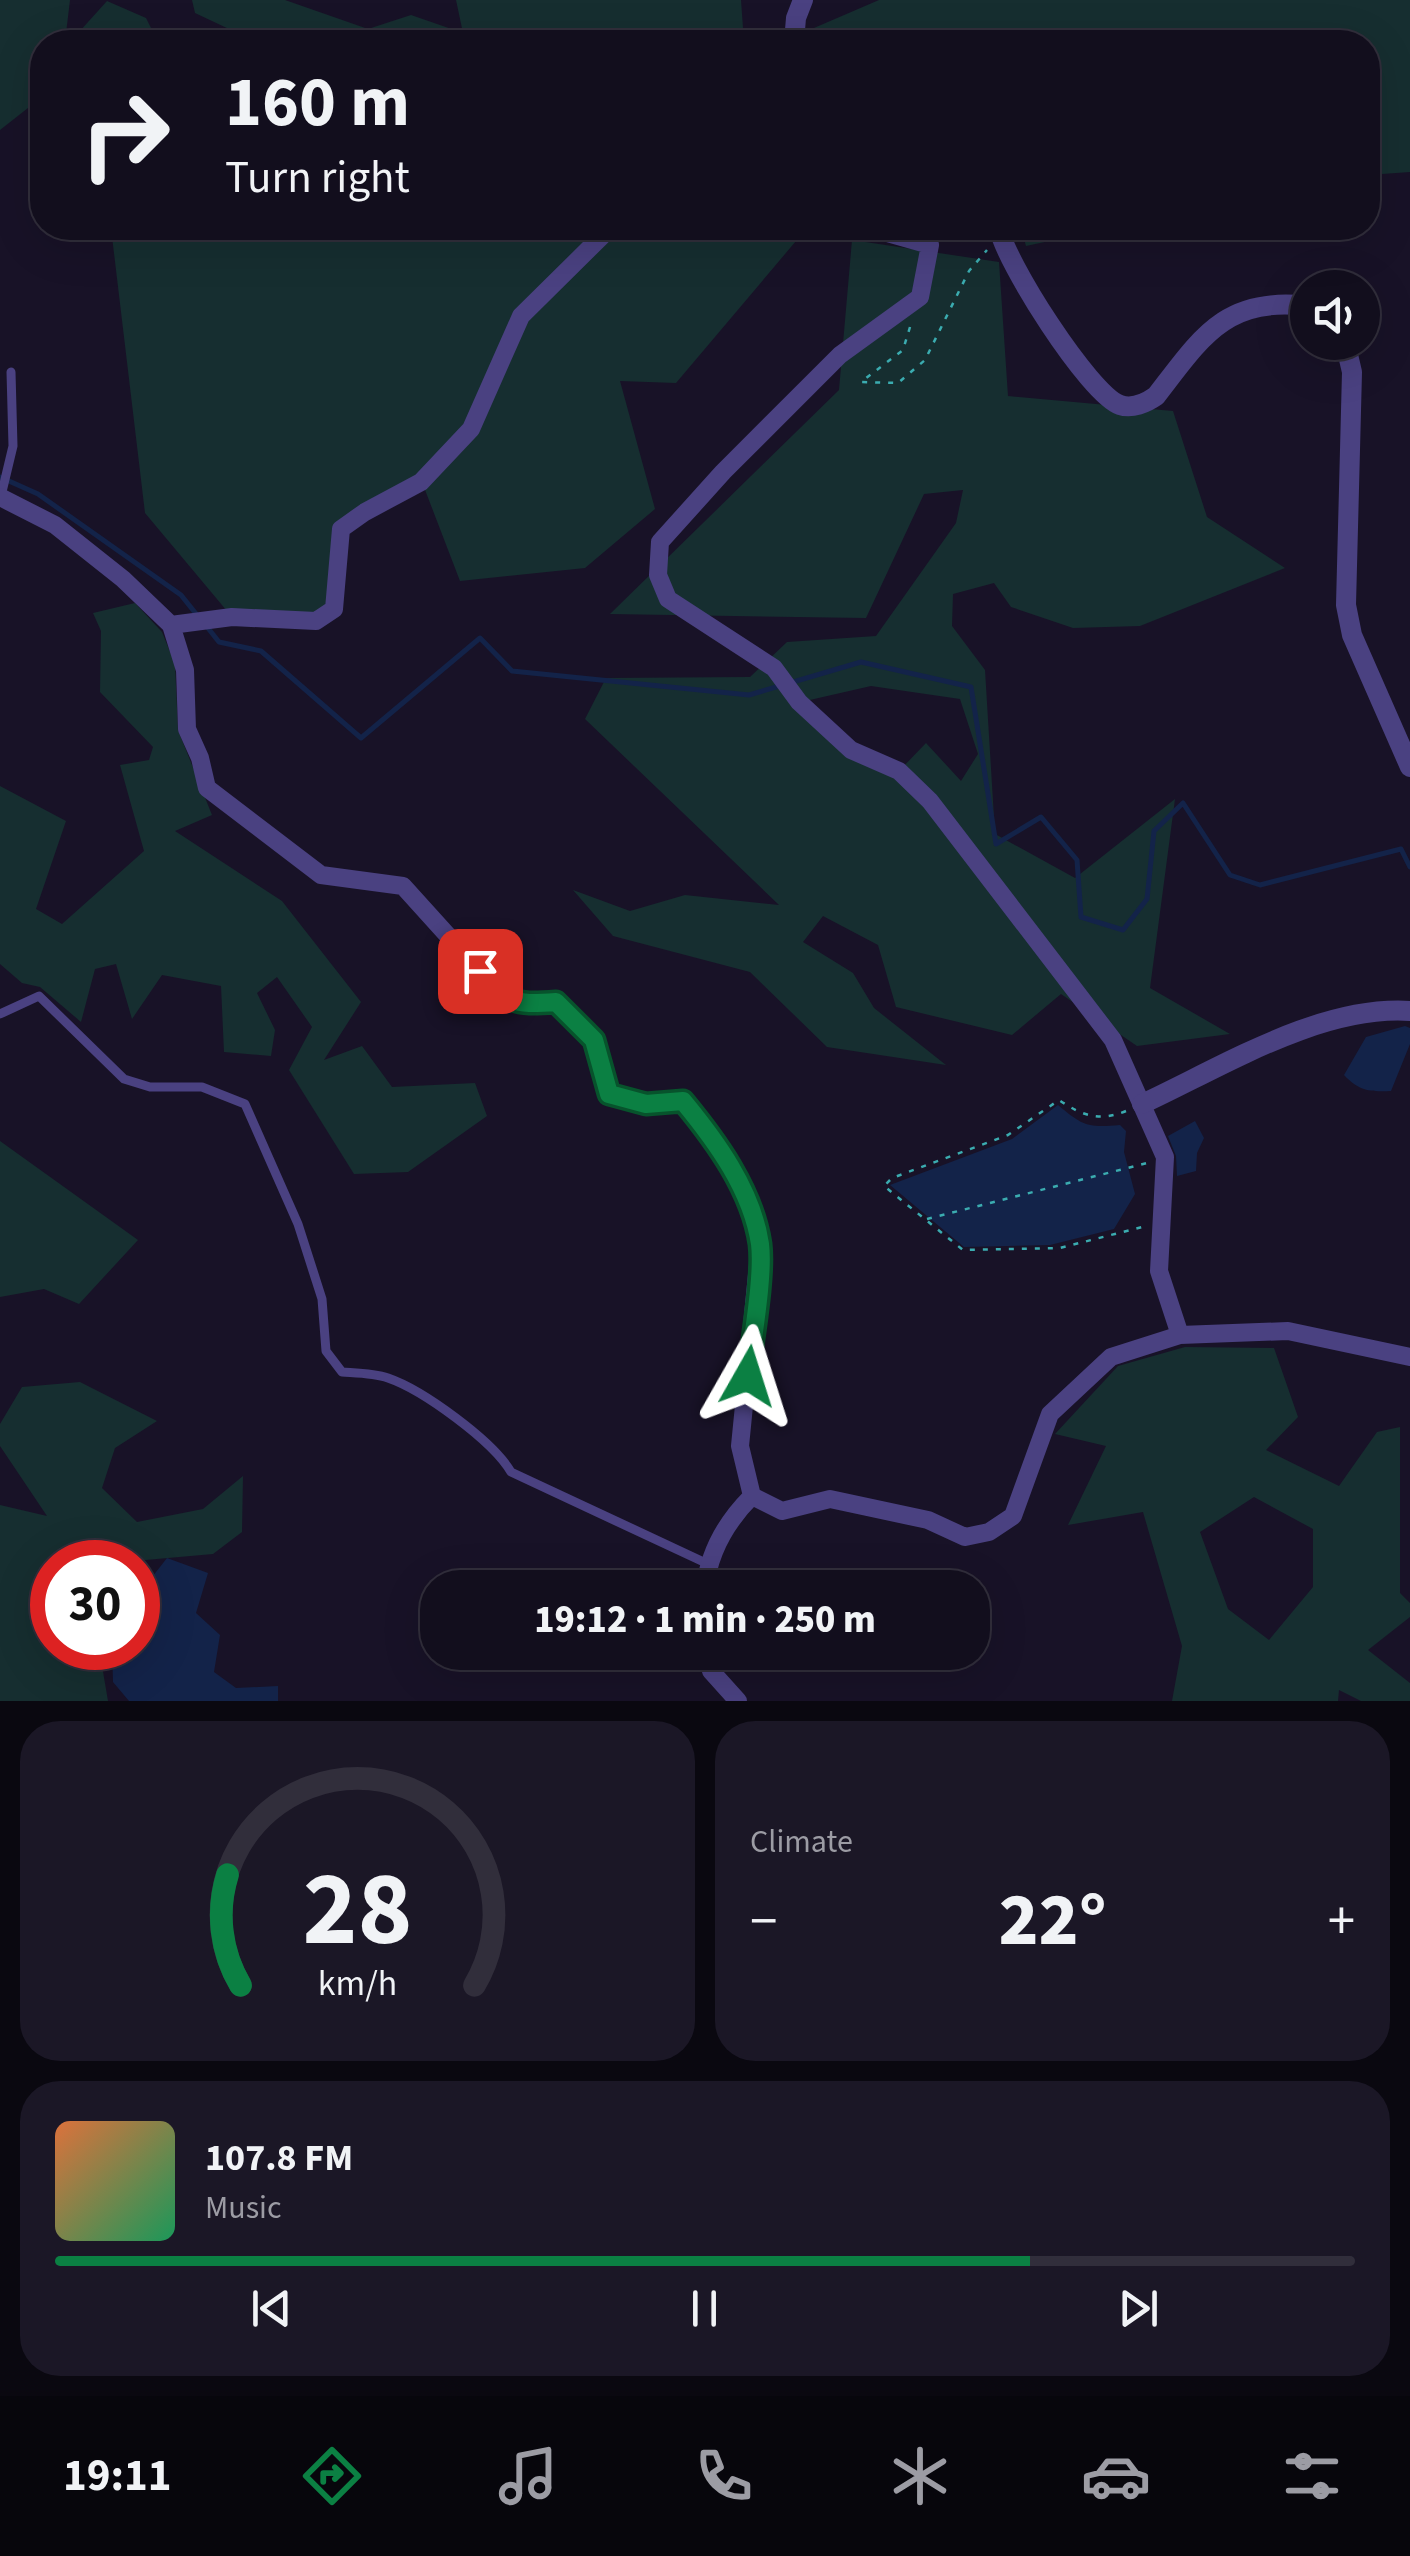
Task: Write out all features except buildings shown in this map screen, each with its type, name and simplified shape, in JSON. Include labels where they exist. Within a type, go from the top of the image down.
[{"type":"street","points":[[795,30],[803,0]]},
{"type":"street","points":[[171,625],[232,617],[316,621],[334,609],[342,528],[421,482],[471,430],[521,316],[598,240]]},
{"type":"street","points":[[912,240],[930,245],[920,297],[840,354],[723,472],[660,542],[658,575],[668,599],[774,668],[800,702],[851,750],[900,771],[930,801],[1113,1040],[1165,1157],[1159,1271],[1180,1335]]},
{"type":"street","points":[[1003,240],[1014,269],[1053,328],[1102,392],[1119,404],[1133,406],[1156,396],[1199,339],[1227,320],[1262,304],[1290,305]]},
{"type":"street","points":[[1349,360],[1352,372],[1346,606],[1352,635],[1410,767]]},
{"type":"street","points":[[0,496],[54,525],[123,579],[171,625],[185,670],[188,729],[207,788],[321,875],[403,886],[506,1000],[529,1004],[556,1002],[594,1040],[609,1094],[646,1104],[683,1101],[719,1144],[745,1199],[760,1244],[740,1446],[752,1496],[782,1511],[830,1500],[928,1520],[965,1537],[989,1532],[1013,1516],[1050,1414],[1111,1356],[1180,1335],[1288,1331],[1410,1357]]},
{"type":"street","points":[[1142,1104],[1340,1016],[1386,1009],[1410,1011]]},
{"type":"street","points":[[707,1570],[730,1518],[752,1496]]},
{"type":"street","points":[[711,1670],[738,1701]]},
{"type":"lane","points":[[0,496],[13,446],[10,372]]},
{"type":"lane","points":[[0,1014],[39,996],[124,1079],[150,1087],[202,1087],[244,1104],[298,1224],[322,1299],[326,1351],[342,1372],[384,1376],[414,1388],[501,1454],[511,1472],[708,1564]]},
{"type":"path","points":[[920,297],[903,350],[860,382],[898,383],[925,360],[969,271],[992,240]]},
{"type":"path","points":[[1142,1104],[1108,1118],[1080,1114],[1059,1100],[1008,1135],[892,1178],[884,1186],[962,1250],[1060,1248],[1162,1222]]},
{"type":"path","points":[[927,1219],[1165,1157]]},
{"type":"green space","points":[[0,0],[70,0],[66,30],[30,30],[30,106],[0,130]]},
{"type":"green space","points":[[192,0],[285,0],[368,29],[411,15],[454,30],[231,30],[195,13]]},
{"type":"green space","points":[[456,0],[741,0],[743,30],[462,30]]},
{"type":"green space","points":[[879,0],[1410,0],[1410,172],[1380,174],[1380,30],[809,30]]},
{"type":"green space","points":[[107,1],[146,18],[152,30],[81,30]]},
{"type":"green space","points":[[112,240],[797,240],[676,383],[620,381],[655,509],[585,568],[460,581],[422,482],[342,529],[334,609],[316,621],[232,617],[145,513]]},
{"type":"green space","points":[[852,240],[999,262],[1008,396],[1173,411],[1207,517],[1285,568],[1140,626],[1073,628],[1011,607],[994,583],[953,594],[952,626],[985,670],[995,834],[1075,878],[1175,799],[1150,988],[1230,1034],[1137,1046],[1061,994],[1012,1035],[896,1007],[878,945],[823,916],[803,942],[853,973],[874,1008],[946,1065],[827,1047],[750,972],[613,936],[573,890],[630,911],[685,895],[779,905],[585,719],[606,678],[750,677],[787,642],[876,636],[956,523],[963,490],[924,494],[866,618],[610,614],[839,390]],"holes":[[[871,686],[960,699],[978,754],[961,781],[926,743],[899,771],[851,750],[801,702]]]},
{"type":"green space","points":[[1024,240],[1054,240],[1026,246]]},
{"type":"green space","points":[[135,603],[162,632],[175,664],[178,730],[212,815],[175,831],[282,901],[361,1002],[324,1060],[362,1046],[392,1087],[475,1083],[487,1116],[408,1172],[354,1174],[289,1070],[312,1027],[277,977],[257,993],[275,1030],[271,1056],[224,1052],[221,986],[162,975],[132,1019],[116,964],[95,969],[81,1022],[40,987],[22,983],[0,964],[0,786],[66,821],[36,909],[62,924],[144,851],[120,765],[149,760],[153,747],[100,692],[101,631],[93,613]]},
{"type":"green space","points":[[0,1141],[138,1240],[79,1304],[44,1289],[0,1297]]},
{"type":"green space","points":[[1185,1347],[1274,1348],[1298,1417],[1266,1450],[1339,1486],[1377,1432],[1400,1427],[1400,1593],[1410,1603],[1410,1617],[1368,1650],[1410,1683],[1410,1701],[1361,1701],[1339,1690],[1338,1701],[1172,1701],[1182,1646],[1143,1512],[1068,1525],[1106,1446],[1055,1434],[1118,1366]],"holes":[[[1254,1497],[1313,1529],[1313,1587],[1269,1640],[1228,1609],[1200,1532]]]},
{"type":"green space","points":[[80,1382],[157,1421],[115,1448],[102,1488],[137,1522],[203,1509],[243,1476],[242,1532],[213,1554],[160,1559],[160,1540],[30,1540],[30,1670],[103,1670],[108,1701],[0,1701],[0,1505],[47,1516],[0,1446],[0,1424],[22,1387]]},
{"type":"water","points":[[1410,1028],[1410,1044],[1391,1091],[1365,1089],[1344,1075],[1366,1037]]},
{"type":"water","points":[[1058,1105],[1086,1124],[1120,1125],[1126,1131],[1124,1152],[1135,1194],[1114,1229],[1050,1245],[964,1247],[890,1185],[1012,1139]]},
{"type":"water","points":[[1195,1121],[1204,1138],[1197,1153],[1196,1171],[1177,1176],[1176,1156],[1168,1136]]},
{"type":"water","points":[[167,1558],[208,1573],[196,1613],[220,1635],[214,1672],[236,1688],[278,1686],[278,1701],[129,1701],[113,1682],[113,1670],[160,1670],[160,1567]]},
{"type":"waterway","points":[[0,477],[38,494],[181,595],[197,615]]},
{"type":"waterway","points":[[204,623],[219,642],[261,651],[361,738],[480,638],[512,671],[749,695],[861,662],[971,687],[996,844],[1041,817],[1077,860],[1081,917],[1123,930],[1147,899],[1154,831],[1183,803],[1230,875],[1260,885],[1401,849],[1410,867]]},
{"type":"route","points":[[480,971],[506,1000],[529,1004],[556,1002],[594,1040],[609,1094],[646,1104],[683,1101],[719,1144],[745,1199],[760,1244],[748,1376]]}]
